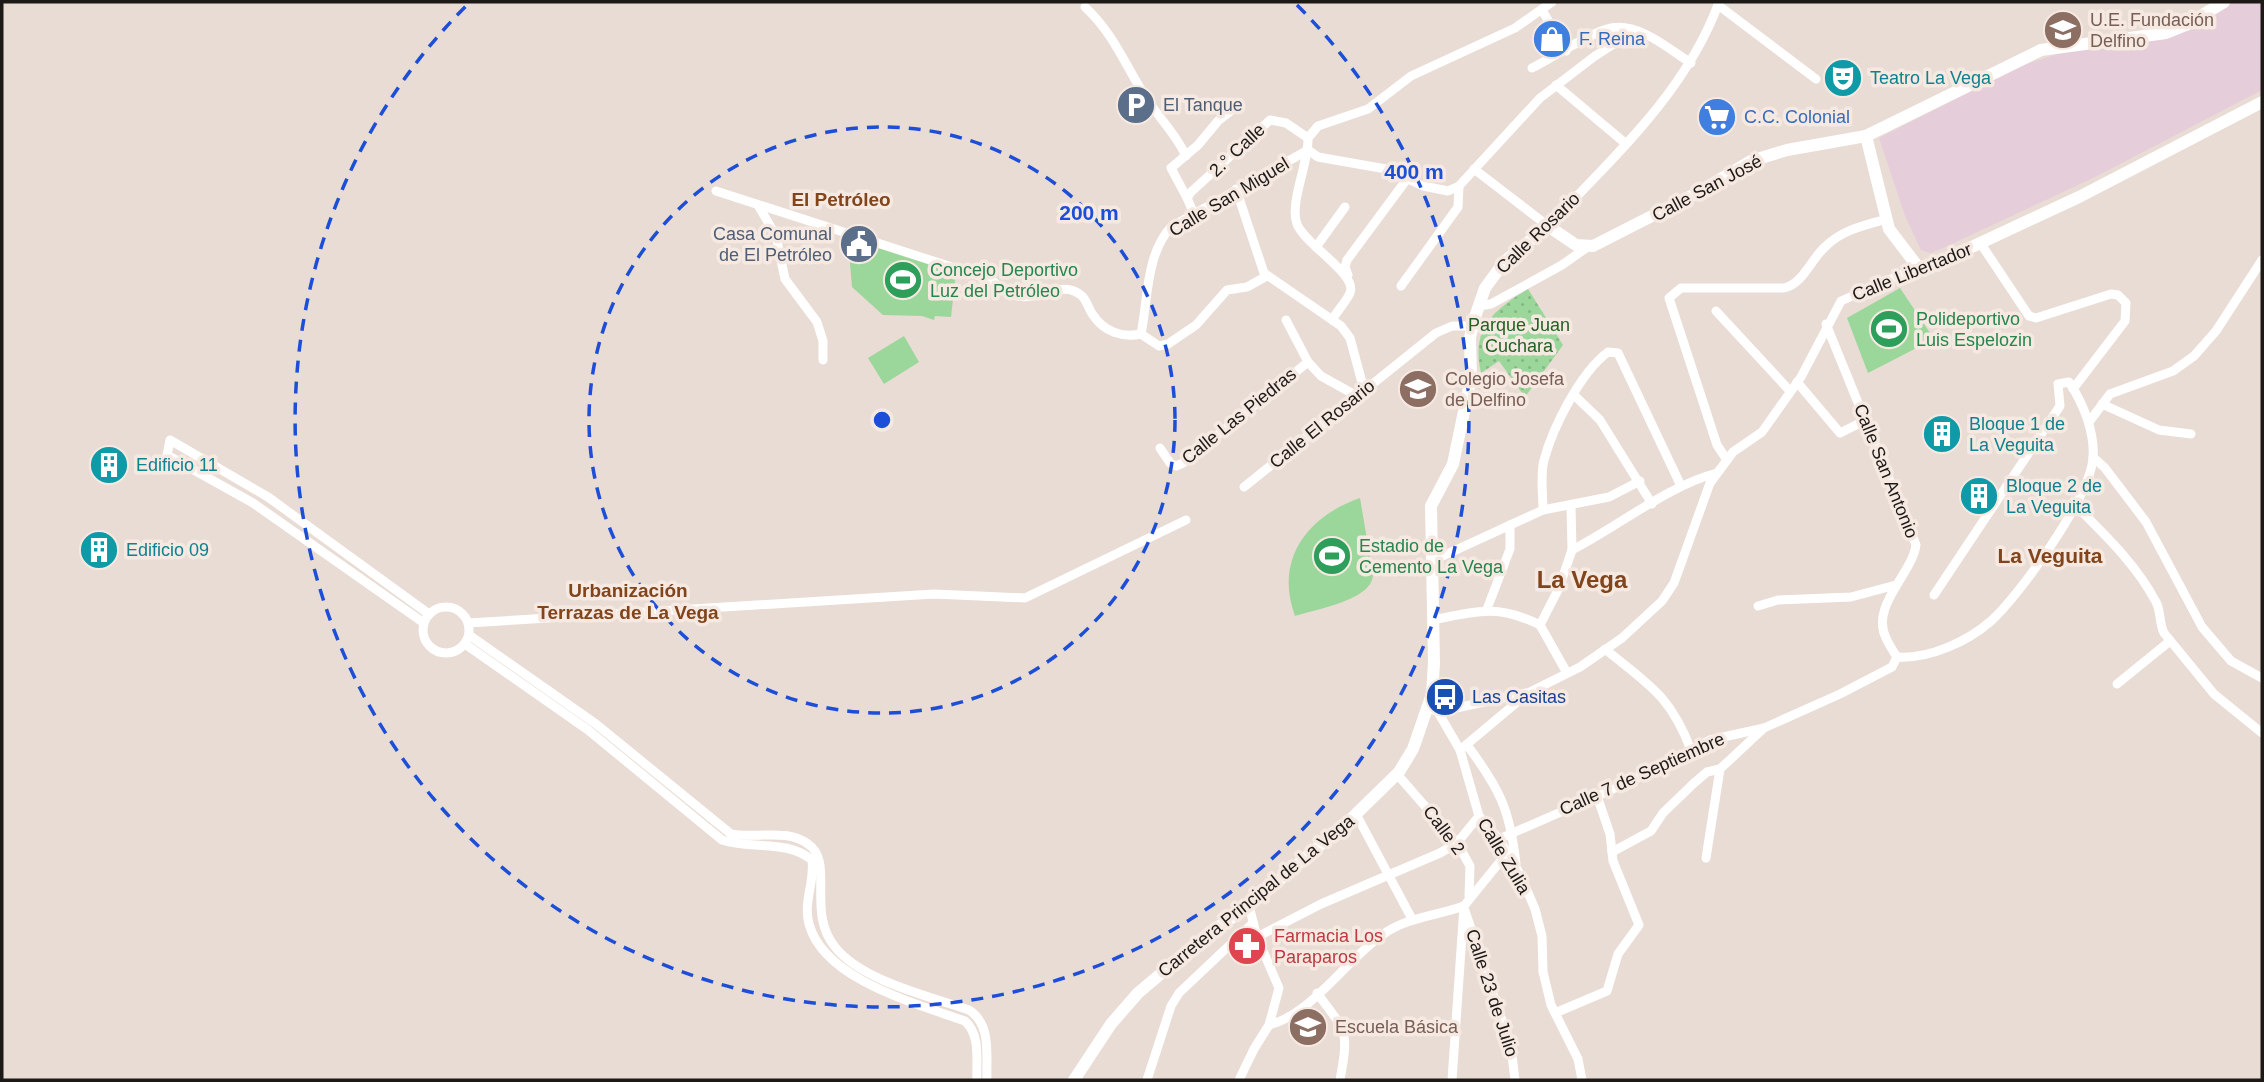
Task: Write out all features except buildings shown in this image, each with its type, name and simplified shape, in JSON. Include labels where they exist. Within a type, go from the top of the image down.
[{"type":"street","points":[[1308,138],[1318,126],[1368,109],[1411,76],[1515,28],[1552,2]]},
{"type":"street","name":"Calle San José","points":[[1586,248],[1605,242],[1751,161],[1787,149],[1866,136],[2041,50],[2166,33],[2186,25],[2224,2]]},
{"type":"street","points":[[1718,3],[1816,79]]},
{"type":"street","name":"Calle Rosario","points":[[1433,709],[1431,506],[1453,464],[1471,378],[1470,338],[1485,288],[1504,261],[1548,226],[1625,143],[1691,63],[1718,3]]},
{"type":"street","points":[[1086,7],[1108,31],[1143,93],[1173,131],[1186,156]]},
{"type":"street","points":[[1542,10],[1566,51]]},
{"type":"street","points":[[1532,68],[1612,28],[1634,31],[1650,37],[1691,63]]},
{"type":"street","points":[[1348,275],[1315,247],[1297,224],[1295,213],[1308,150],[1318,157],[1386,169],[1423,187],[1448,191],[1459,186],[1524,112],[1556,85],[1634,31]]},
{"type":"street","points":[[1556,85],[1625,143]]},
{"type":"street","name":"Calle Libertador","points":[[1464,747],[1528,693],[1605,649],[1647,614],[1674,583],[1700,502],[1717,473],[1733,452],[1762,432],[1797,382],[1826,324],[1841,301],[1918,267],[1931,266],[1982,244],[2262,102]]},
{"type":"street","points":[[1194,214],[1171,168],[1186,156],[1218,121],[1236,107]]},
{"type":"street","name":"2.° Calle","points":[[1187,198],[1270,120],[1286,123],[1308,138]]},
{"type":"street","points":[[1866,136],[1889,229],[1918,267]]},
{"type":"street","name":"Calle San Miguel","points":[[1141,334],[1150,274],[1161,238],[1171,227],[1308,150],[1308,138]]},
{"type":"street","points":[[1474,169],[1548,226],[1586,248],[1562,265],[1491,304],[1479,306]]},
{"type":"street","points":[[1332,320],[1351,292],[1345,267],[1347,260],[1407,179]]},
{"type":"street","points":[[1401,286],[1458,207],[1459,186]]},
{"type":"street","points":[[1236,189],[1259,265],[1267,276],[1332,320],[1350,338],[1361,393]]},
{"type":"street","points":[[716,191],[992,280],[1003,291],[1023,298],[1040,296],[1054,289],[1073,292],[1082,296],[1093,315],[1110,330],[1129,337],[1141,334],[1159,346],[1168,344],[1196,326],[1227,290],[1247,287],[1267,276]]},
{"type":"street","points":[[758,205],[776,236],[785,279],[817,322],[823,360]]},
{"type":"street","points":[[1315,247],[1345,207]]},
{"type":"street","points":[[1727,460],[1717,445],[1669,298],[1672,292],[1681,288],[1784,288],[1796,285],[1826,245],[1854,228],[1887,219]]},
{"type":"street","points":[[1982,244],[2029,316],[2036,318],[2111,294],[2118,295],[2126,303],[2125,321],[2073,389]]},
{"type":"street","points":[[2089,422],[2110,394],[2173,371],[2194,356],[2216,331],[2262,260]]},
{"type":"street","points":[[1716,311],[1790,391]]},
{"type":"street","points":[[1286,320],[1308,362]]},
{"type":"street","name":"Calle San Antonio","points":[[1826,324],[1916,545],[1914,556],[1896,585],[1883,625],[1885,637],[1897,657]]},
{"type":"street","name":"Calle El Rosario","points":[[1244,487],[1436,333],[1452,326],[1473,326]]},
{"type":"street","points":[[1543,510],[1543,463],[1574,395],[1597,360],[1608,352],[1618,353],[1681,486]]},
{"type":"street","name":"Calle Las Piedras","points":[[1160,448],[1170,463],[1176,466],[1183,463],[1308,362],[1321,376],[1361,393]]},
{"type":"street","points":[[1797,382],[1835,430],[1845,432],[1866,420]]},
{"type":"street","points":[[1897,657],[1934,652],[1976,632],[1992,620],[2021,586],[2075,505],[2087,484],[2093,457],[2089,422],[2068,382],[2058,384],[2060,406],[1934,595]]},
{"type":"street","points":[[1574,395],[1600,420],[1652,504]]},
{"type":"street","points":[[2102,404],[2147,426],[2191,434]]},
{"type":"street","points":[[424,623],[253,503],[167,454],[170,440],[268,498],[429,614]]},
{"type":"street","points":[[2093,457],[2105,468],[2146,522],[2202,627],[2231,661],[2262,678]]},
{"type":"street","points":[[1572,550],[1681,486],[1717,473]]},
{"type":"street","points":[[1432,561],[1543,510],[1609,497],[1640,481]]},
{"type":"street","points":[[2075,505],[2123,552],[2158,605],[2159,623],[2170,641],[2214,694],[2262,733]]},
{"type":"street","points":[[1540,625],[1559,588],[1572,550],[1572,506]]},
{"type":"street","points":[[468,623],[713,610],[934,594],[1025,598],[1186,520]]},
{"type":"street","points":[[1487,609],[1510,549],[1510,525]]},
{"type":"street","points":[[1758,606],[1778,600],[1851,597],[1896,585]]},
{"type":"street","points":[[451,607],[464,616],[468,623],[467,640],[454,653],[432,650],[424,638],[424,623],[435,609],[451,607]]},
{"type":"street","points":[[1433,620],[1487,609],[1517,614],[1540,625],[1567,673]]},
{"type":"street","points":[[467,640],[588,730],[722,840],[738,845],[784,846],[802,852],[811,860],[814,875],[806,906],[815,939],[828,955],[863,980],[900,998],[965,1021],[973,1028],[977,1080]]},
{"type":"street","points":[[467,640],[596,724],[731,834],[747,837],[791,835],[810,845],[819,855],[822,869],[818,901],[820,917],[824,932],[836,949],[871,974],[969,1010],[979,1017],[985,1027],[987,1080]]},
{"type":"street","points":[[2117,684],[2170,641]]},
{"type":"street","points":[[1605,649],[1669,704],[1679,718],[1691,750]]},
{"type":"street","name":"Calle 7 de Septiembre","points":[[1499,839],[1597,796],[1710,740],[1764,728],[1892,667],[1897,657]]},
{"type":"street","points":[[1516,868],[1512,832],[1501,795],[1433,709],[1528,693]]},
{"type":"street","name":"Carretera Principal de La Vega","points":[[1074,1080],[1111,1024],[1138,993],[1208,934],[1249,906],[1356,814],[1397,774],[1433,709]]},
{"type":"street","points":[[1612,852],[1651,831],[1663,813],[1693,783],[1707,772],[1720,769],[1764,728]]},
{"type":"street","name":"Calle Zulia","points":[[1464,747],[1479,816],[1499,839],[1535,909],[1542,936],[1543,972],[1555,1013],[1577,1059],[1582,1080]]},
{"type":"street","points":[[1706,858],[1720,769]]},
{"type":"street","name":"Calle 2","points":[[1397,774],[1457,843],[1470,866],[1469,896]]},
{"type":"street","points":[[1555,1013],[1606,991],[1618,954],[1639,925],[1612,852],[1597,796]]},
{"type":"street","points":[[1356,814],[1391,875],[1412,919]]},
{"type":"street","points":[[1257,937],[1321,904],[1391,875],[1457,843],[1479,816]]},
{"type":"street","points":[[1452,1080],[1464,906],[1469,896],[1507,853]]},
{"type":"street","points":[[1239,1080],[1269,1025],[1279,988],[1257,937],[1249,906]]},
{"type":"street","points":[[1269,1025],[1297,1013],[1381,935],[1412,919],[1464,906]]},
{"type":"street","name":"Calle 23 de Julio","points":[[1464,906],[1511,1047],[1515,1080]]},
{"type":"street","points":[[1147,1080],[1171,1006],[1179,993],[1253,923]]},
{"type":"street","points":[[1317,993],[1345,1031],[1347,1041],[1340,1080]]},
{"type":"shaded area","points":[[2223,2],[2262,2],[2262,90],[2095,177],[1941,249],[1930,253],[1921,250],[1905,216],[1879,138],[2023,65],[2070,50],[2148,41]]},
{"type":"green space","name":"Concejo Deportivo Luz del Petróleo","points":[[858,236],[956,272],[951,317],[935,316],[934,320],[922,316],[883,315],[852,287],[849,251]]},
{"type":"green space","name":"Polideportivo Luis Espelozin","points":[[1900,288],[1934,339],[1868,373],[1847,318]]},
{"type":"green space","name":"Parque Juan Cuchara","points":[[1528,289],[1563,345],[1525,397],[1499,361],[1481,373],[1479,344],[1487,323],[1495,314]]},
{"type":"green space","points":[[904,336],[919,362],[884,384],[868,358]]},
{"type":"green space","name":"Estadio de Cemento La Vega","points":[[1360,498],[1373,575],[1370,584],[1354,597],[1295,616],[1289,576],[1300,542],[1325,516]]},
{"type":"place","name":"U.E. Fundación Delfino","points":[[2063,30]]},
{"type":"place","name":"F. Reina","points":[[1552,39]]},
{"type":"place","name":"Teatro La Vega","points":[[1843,78]]},
{"type":"place","name":"El Tanque","points":[[1136,105]]},
{"type":"place","name":"C.C. Colonial","points":[[1717,117]]},
{"type":"place","name":"Casa Comunal de El Petróleo","points":[[859,244]]},
{"type":"place","name":"Concejo Deportivo Luz del Petróleo","points":[[903,280]]},
{"type":"place","name":"Polideportivo Luis Espelozin","points":[[1889,329]]},
{"type":"place","name":"Colegio Josefa de Delfino","points":[[1418,389]]},
{"type":"place","name":"Bloque 1 de La Veguita","points":[[1942,434]]},
{"type":"place","name":"Edificio 11","points":[[109,465]]},
{"type":"place","name":"Bloque 2 de La Veguita","points":[[1979,496]]},
{"type":"place","name":"Edificio 09","points":[[99,550]]},
{"type":"place","name":"Estadio de Cemento La Vega","points":[[1332,556]]},
{"type":"place","name":"Las Casitas","points":[[1445,697]]},
{"type":"place","name":"Farmacia Los Paraparos","points":[[1247,946]]},
{"type":"place","name":"Escuela Básica","points":[[1308,1027]]},
{"type":"district","name":"El Petróleo","points":[[841,199]]},
{"type":"district","name":"La Veguita","points":[[2050,556]]},
{"type":"district","name":"La Vega","points":[[1582,580]]},
{"type":"district","name":"Urbanización Terrazas de La Vega","points":[[628,601]]}]
